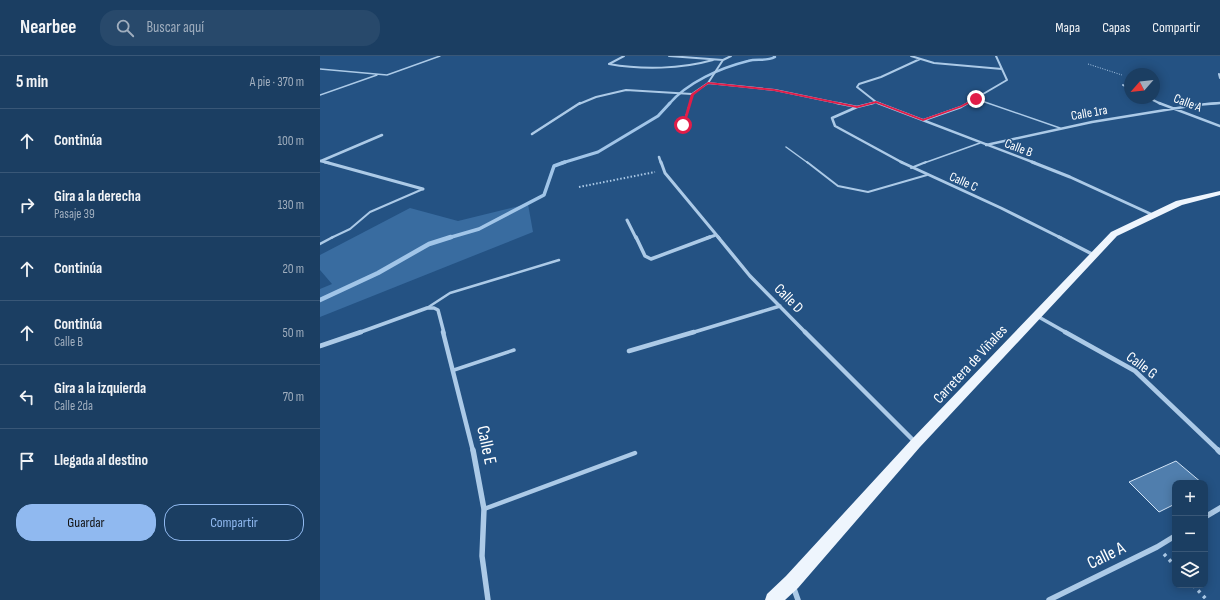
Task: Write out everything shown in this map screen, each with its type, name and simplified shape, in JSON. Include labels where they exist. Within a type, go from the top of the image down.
[{"type":"main road","name":"Carretera de Viñales","points":[[772,600],[792,582],[916,443],[1114,234],[1179,203],[1220,193]]},
{"type":"street","points":[[624,56],[609,64],[640,67],[680,66],[698,64],[713,60]]},
{"type":"street","points":[[669,56],[713,60],[723,60],[731,56]]},
{"type":"street","points":[[911,56],[920,60],[934,63],[1002,69]]},
{"type":"street","points":[[923,120],[961,107],[1007,80],[996,56]]},
{"type":"street","points":[[532,134],[580,103],[596,97],[626,90],[692,94],[708,83],[723,60]]},
{"type":"street","name":"Calle B","points":[[920,60],[908,62],[894,71],[874,80],[859,84],[857,87],[876,102],[1070,177],[1153,215]]},
{"type":"street","points":[[708,83],[774,90],[857,107],[876,102]]},
{"type":"street","name":"Calle A","points":[[1160,103],[1220,126]]},
{"type":"street","name":"Calle 1ra","points":[[986,145],[1060,128],[1173,109],[1188,105],[1220,103]]},
{"type":"street","name":"Calle C","points":[[857,107],[832,118],[835,126],[912,168],[1001,208],[1094,255]]},
{"type":"street","points":[[321,161],[382,135]]},
{"type":"street","name":"Calle D","points":[[659,157],[663,170],[750,276],[916,443]]},
{"type":"street","points":[[321,161],[423,189]]},
{"type":"street","points":[[627,220],[645,256],[651,259],[658,258],[716,235]]},
{"type":"street","points":[[629,351],[780,306]]},
{"type":"street","points":[[320,346],[427,308]]},
{"type":"street","name":"Calle E","points":[[427,308],[434,308],[438,310],[476,462],[484,509],[482,556],[488,600]]},
{"type":"street","name":"Calle G","points":[[1036,316],[1135,372],[1220,452]]},
{"type":"street","points":[[1207,516],[1220,508]]},
{"type":"street","name":"Calle A","points":[[1049,600],[1172,538]]},
{"type":"street","points":[[792,582],[798,600]]},
{"type":"lane","points":[[320,69],[388,75],[440,56]]},
{"type":"lane","points":[[320,95],[379,74]]},
{"type":"lane","points":[[976,99],[1060,128]]},
{"type":"lane","points":[[912,168],[980,143]]},
{"type":"lane","points":[[786,147],[838,186],[868,192],[927,175]]},
{"type":"lane","points":[[320,244],[350,229],[370,212],[423,189]]},
{"type":"lane","points":[[427,308],[450,293],[559,260]]},
{"type":"lane","points":[[454,370],[514,350]]},
{"type":"lane","points":[[484,509],[636,453]]},
{"type":"path","points":[[1088,64],[1123,76]]},
{"type":"path","points":[[683,125],[692,94]]},
{"type":"path","points":[[579,187],[663,170]]},
{"type":"path","points":[[1196,588],[1207,600]]},
{"type":"shaded area","points":[[528,204],[533,232],[320,317],[320,289],[332,284],[320,270],[320,255],[410,208],[458,221]]},
{"type":"building","points":[[1176,461],[1198,480],[1172,480],[1172,506],[1159,512],[1129,482]]},
{"type":"waterway","points":[[670,103],[685,89],[716,72],[748,61],[768,59],[775,57],[774,56]]},
{"type":"waterway","points":[[564,163],[598,152],[658,116],[670,103]]},
{"type":"waterway","points":[[448,238],[479,229],[544,195],[554,166],[564,163]]},
{"type":"waterway","points":[[320,300],[378,273],[429,244],[451,237]]},
{"type":"route","points":[[683,125],[692,94],[708,83],[774,90],[857,107],[876,102],[923,120],[961,107],[976,99]]}]
